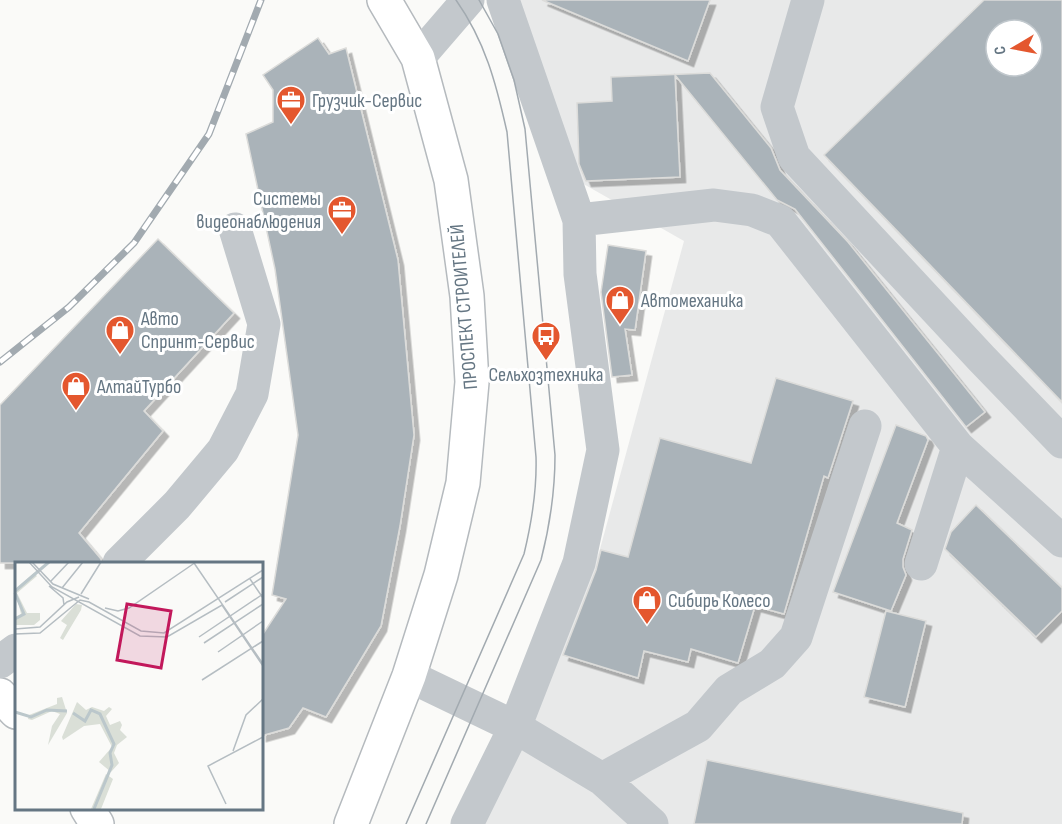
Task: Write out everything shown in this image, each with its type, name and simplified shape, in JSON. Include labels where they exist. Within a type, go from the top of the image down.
[{"type":"main road","name":"ПРОСПЕКТ СТРОИТЕЛЕЙ","points":[[351,824],[409,676],[441,575],[463,483],[472,382],[467,296],[452,180],[418,58],[384,0]]},
{"type":"main road","points":[[0,695],[15,711]]},
{"type":"main road","points":[[88,809],[97,824]]},
{"type":"lane","points":[[418,58],[468,0]]},
{"type":"lane","points":[[467,824],[515,727],[579,563],[603,450],[580,274],[579,220],[503,0]]},
{"type":"lane","points":[[808,0],[777,107],[794,157],[1062,442]]},
{"type":"lane","points":[[579,220],[714,205],[752,210],[780,221],[958,447],[1062,541]]},
{"type":"lane","points":[[120,562],[177,505],[223,450],[252,394],[264,324],[235,229]]},
{"type":"lane","points":[[602,779],[698,726],[729,690],[772,664],[796,637],[865,426]]},
{"type":"lane","points":[[921,564],[958,447]]},
{"type":"lane","points":[[0,662],[15,651]]},
{"type":"lane","points":[[409,676],[515,727],[602,779],[652,824]]},
{"type":"shaded area","points":[[509,0],[1062,0],[1062,824],[483,824],[559,654],[600,549],[684,241],[580,182]]},
{"type":"building","points":[[542,0],[710,0],[688,61]]},
{"type":"building","points":[[984,0],[1062,0],[1062,402],[824,155]]},
{"type":"building","points":[[318,38],[329,54],[346,48],[398,260],[414,435],[381,626],[326,717],[303,708],[289,728],[262,736],[262,635],[286,599],[272,595],[298,435],[275,269],[246,134],[273,122],[273,90],[263,75]]},
{"type":"building","points":[[710,73],[771,148],[780,170],[848,242],[985,412],[966,427],[795,209],[777,200],[675,75],[680,177],[586,181],[579,164],[577,103],[612,101],[611,77]]},
{"type":"building","points":[[158,239],[234,313],[144,411],[163,431],[79,533],[101,559],[101,562],[0,563],[0,405]]},
{"type":"building","points":[[608,245],[646,251],[635,330],[625,329],[632,375],[612,377],[601,292]]},
{"type":"building","points":[[776,378],[853,401],[828,478],[824,476],[784,614],[755,606],[738,663],[691,649],[688,662],[644,651],[638,678],[563,655],[596,570],[601,550],[628,557],[660,438],[751,463]]},
{"type":"building","points":[[896,425],[926,436],[928,440],[897,523],[912,530],[903,559],[906,575],[891,611],[833,592]]},
{"type":"building","points":[[976,505],[1062,588],[1062,611],[1036,637],[945,549],[951,532]]},
{"type":"building","points":[[886,611],[926,621],[905,707],[864,697]]},
{"type":"building","points":[[707,760],[963,813],[962,824],[694,824]]},
{"type":"tram line","points":[[406,824],[524,554],[532,518],[536,482],[536,457],[507,132],[482,47],[456,0]]},
{"type":"tram line","points":[[426,824],[541,560],[554,482],[555,455],[525,129],[514,80],[498,34],[479,0]]},
{"type":"railway","points":[[0,362],[69,307],[134,243],[209,134],[261,0]]},
{"type":"place","name":"Грузчик-Сервис","points":[[291,126]]},
{"type":"place","name":"Системы видеонаблюдения","points":[[342,236]]},
{"type":"place","name":"Автомеханика","points":[[620,326]]},
{"type":"place","name":"Авто Спринт-Сервис","points":[[120,356]]},
{"type":"place","name":"Сельхозтехника","points":[[546,362]]},
{"type":"place","name":"АлтайТурбо","points":[[76,412]]},
{"type":"place","name":"Сибирь Колесо","points":[[647,626]]}]
